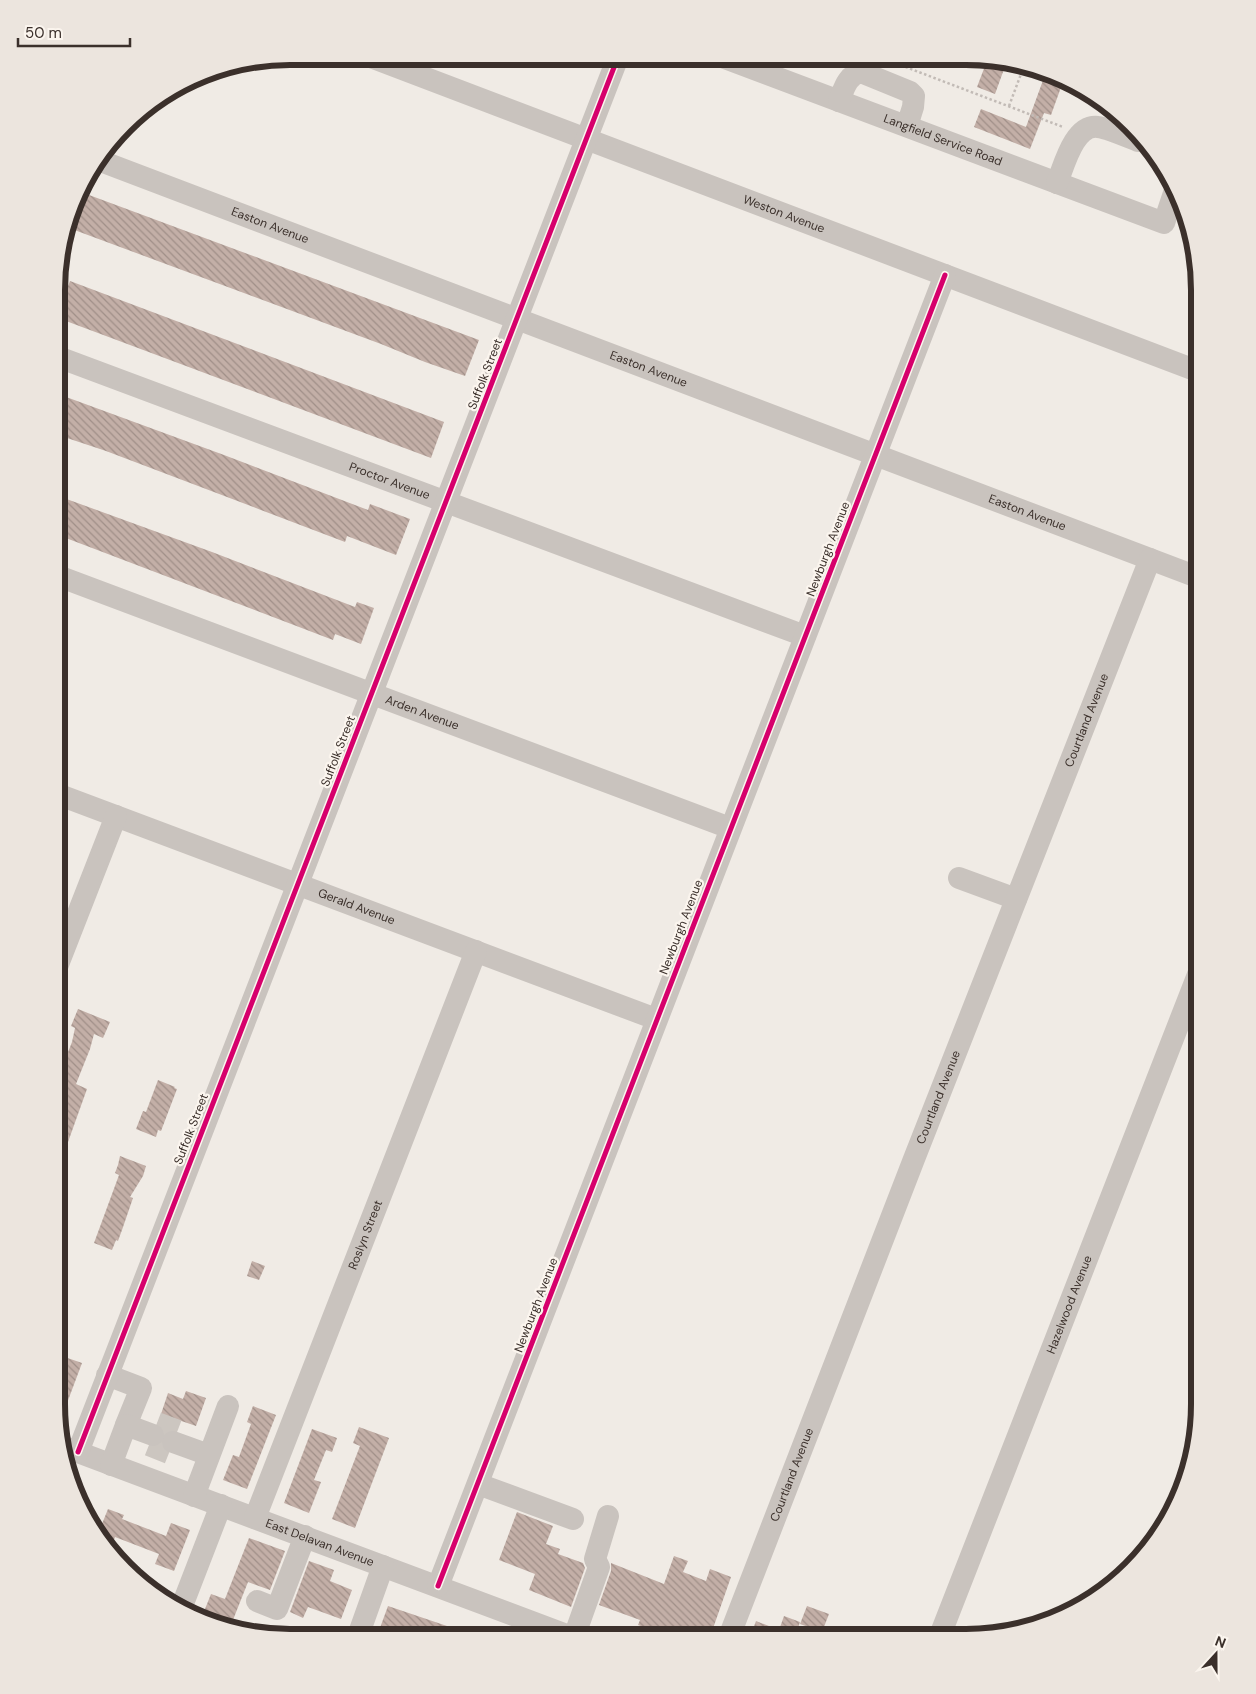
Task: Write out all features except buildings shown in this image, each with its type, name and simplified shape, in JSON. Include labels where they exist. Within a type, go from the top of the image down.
[{"type":"street","name":"Weston Avenue","points":[[392,65],[1191,369]]},
{"type":"street","name":"Suffolk Street","points":[[72,1450],[107,1375],[615,65]]},
{"type":"street","name":"Langfield Service Road","points":[[741,65],[1164,223],[1172,199]]},
{"type":"street","points":[[839,101],[848,79],[854,73],[861,72],[910,92],[914,96],[913,107],[907,126]]},
{"type":"street","points":[[1057,183],[1069,150],[1082,131],[1097,126],[1132,139]]},
{"type":"street","name":"Easton Avenue","points":[[105,163],[1191,575]]},
{"type":"street","name":"Newburgh Avenue","points":[[438,1586],[945,275]]},
{"type":"street","name":"Proctor Avenue","points":[[65,359],[805,636]]},
{"type":"street","name":"Courtland Avenue","points":[[732,1629],[1150,559]]},
{"type":"street","name":"Arden Avenue","points":[[65,579],[730,828]]},
{"type":"street","name":"Gerald Avenue","points":[[65,797],[656,1020]]},
{"type":"street","points":[[65,947],[116,816]]},
{"type":"street","points":[[959,878],[1016,899]]},
{"type":"street","name":"Roslyn Street","points":[[255,1518],[476,951]]},
{"type":"street","name":"Hazelwood Avenue","points":[[944,1629],[1191,993]]},
{"type":"street","points":[[107,1375],[141,1388],[164,1439],[194,1496]]},
{"type":"street","points":[[111,1465],[228,1406]]},
{"type":"street","name":"East Delavan Avenue","points":[[72,1450],[438,1586],[538,1629]]},
{"type":"street","points":[[478,1484],[573,1519]]},
{"type":"street","points":[[184,1602],[221,1505]]},
{"type":"street","points":[[576,1629],[600,1567],[595,1558],[608,1516]]},
{"type":"street","points":[[257,1601],[277,1609],[304,1536]]},
{"type":"street","points":[[361,1629],[384,1566]]},
{"type":"path","points":[[901,65],[1080,134]]},
{"type":"path","points":[[1009,106],[1022,72]]},
{"type":"tunnel","points":[[157,1423],[178,1431]]},
{"type":"tunnel","points":[[149,1445],[169,1453]]},
{"type":"cycle path","points":[[78,1452],[615,65]]},
{"type":"cycle path","points":[[438,1586],[945,275]]}]
